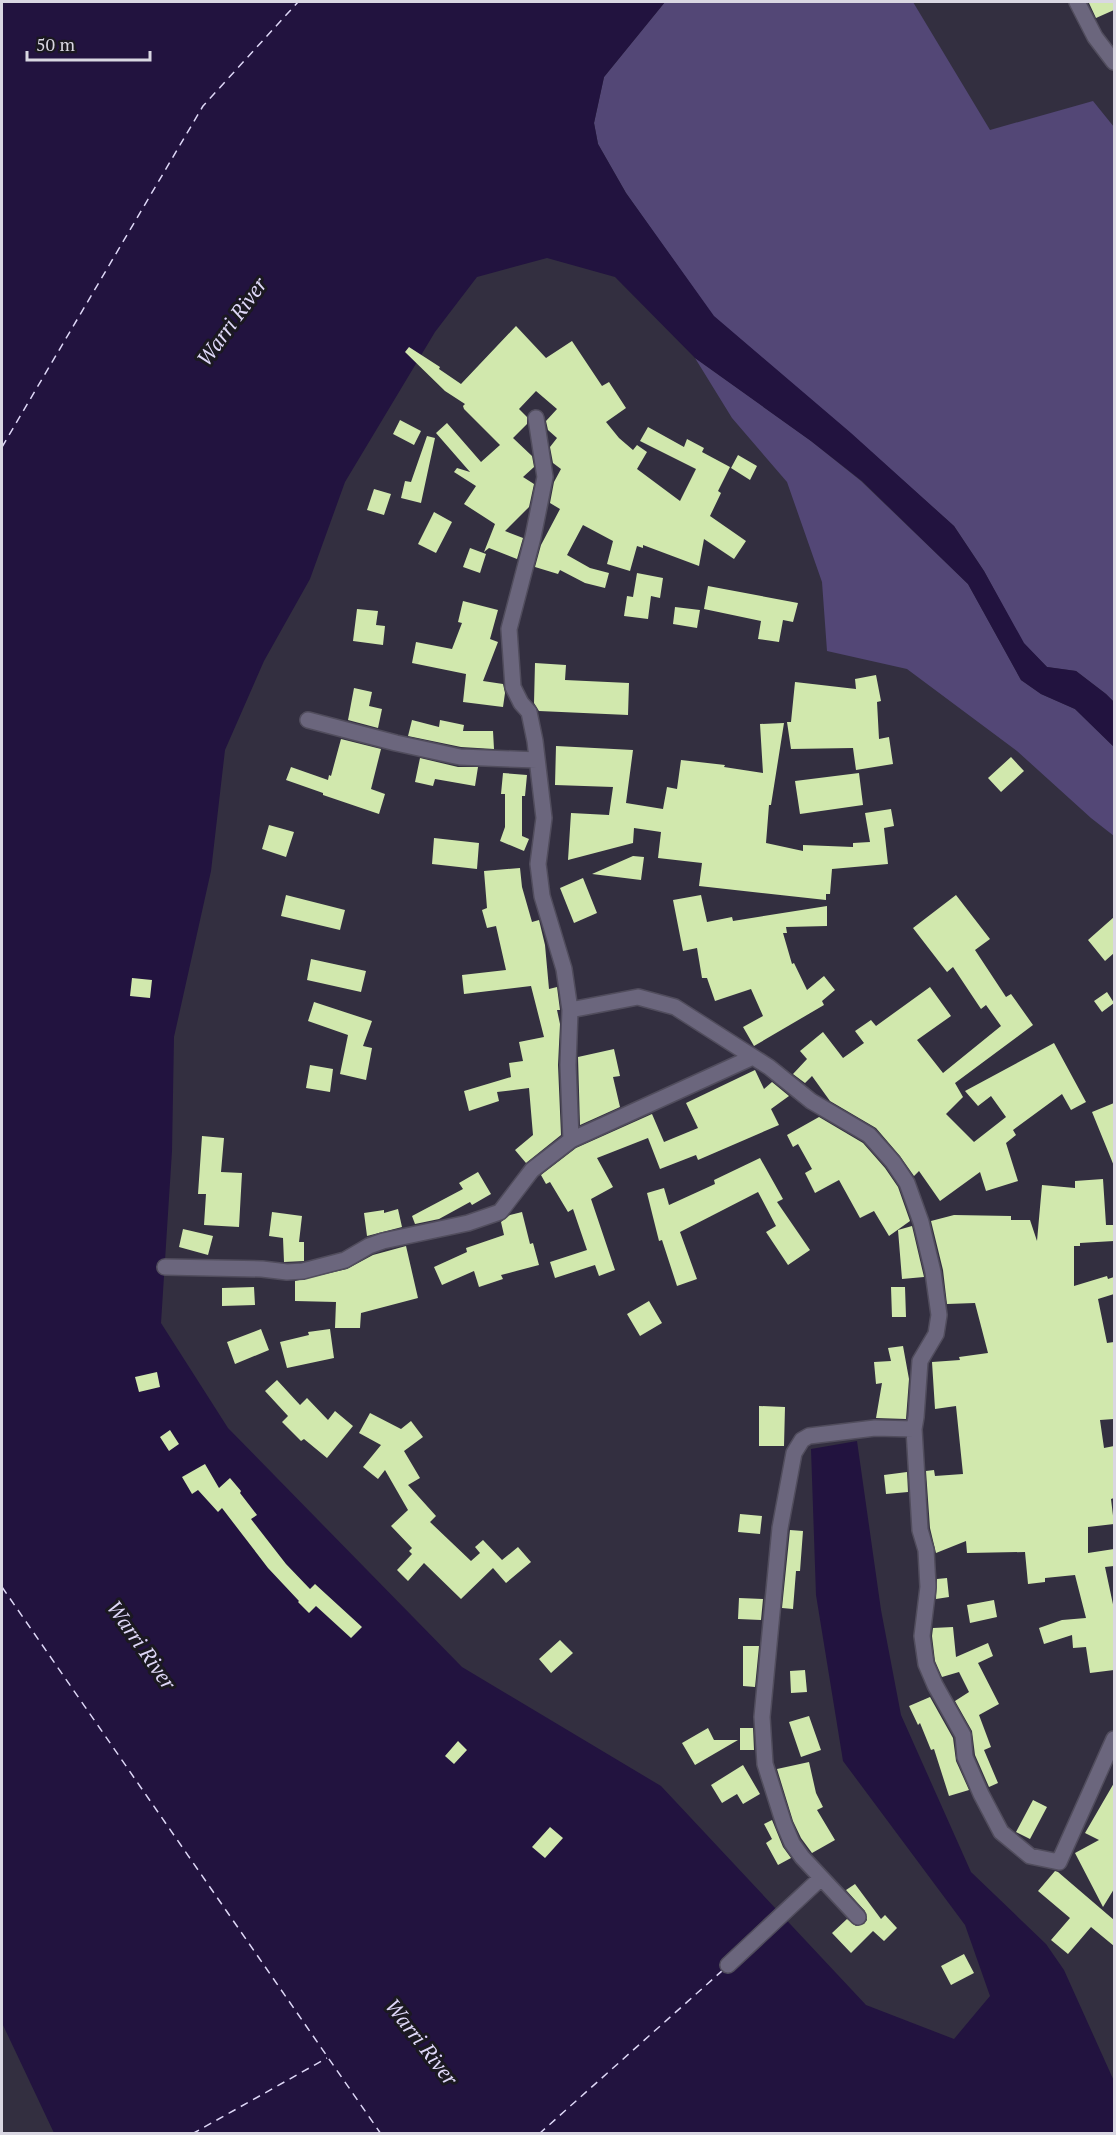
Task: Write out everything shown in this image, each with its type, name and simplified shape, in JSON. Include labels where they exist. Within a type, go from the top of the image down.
[{"type":"street","points":[[1077,2],[1095,38],[1114,62]]},
{"type":"street","points":[[536,418],[545,477],[508,629],[513,687],[521,703],[529,712],[533,724],[544,818],[538,864],[541,885],[564,969],[570,1011],[568,1065],[571,1140]]},
{"type":"street","points":[[308,720],[460,757],[537,760]]},
{"type":"street","points":[[570,1011],[638,997],[675,1007],[769,1067],[811,1101],[869,1135],[893,1162],[907,1183],[921,1222],[933,1272],[939,1315],[936,1334],[920,1361],[914,1429],[920,1530],[926,1550],[928,1587],[922,1636],[926,1664],[934,1685],[963,1735],[965,1757],[1001,1832],[1030,1856],[1059,1862],[1114,1739]]},
{"type":"street","points":[[165,1267],[303,1271],[345,1260],[383,1240],[468,1223],[500,1212],[532,1170],[571,1140],[753,1057]]},
{"type":"street","points":[[858,1917],[802,1857],[792,1842],[765,1764],[762,1717],[780,1528],[794,1453],[802,1440],[809,1436],[875,1428],[914,1429]]},
{"type":"street","points":[[728,1965],[821,1878]]},
{"type":"shaded area","points":[[665,2],[913,2],[990,130],[1093,101],[1114,127],[1114,702],[1076,671],[1047,667],[1023,643],[984,571],[954,526],[713,316],[626,193],[598,144],[594,123],[604,77]]},
{"type":"shaded area","points":[[695,358],[811,441],[861,481],[968,584],[1021,680],[1041,694],[1075,709],[1114,747],[1114,836],[1017,751],[907,669],[827,651],[822,582],[787,482],[732,418]]},
{"type":"water","name":"Warri River","points":[[2,2],[665,2],[604,77],[594,123],[598,144],[626,193],[714,316],[851,433],[954,526],[984,571],[1024,643],[1047,667],[1076,671],[1114,702],[1114,747],[1075,709],[1041,694],[1021,680],[968,584],[862,481],[811,441],[695,358],[615,277],[547,258],[477,277],[435,332],[345,482],[310,579],[264,661],[225,750],[211,871],[174,1037],[172,1151],[161,1323],[228,1428],[462,1667],[661,1786],[866,2005],[954,2039],[990,1996],[965,1925],[843,1761],[816,1595],[811,1449],[857,1441],[881,1610],[901,1715],[971,1872],[1046,1944],[1064,1970],[1114,2081],[1114,2133],[54,2133],[2,2023]]},
{"type":"building","points":[[1114,2],[1114,10],[1096,18],[1089,3]]},
{"type":"building","points":[[516,326],[546,358],[572,341],[602,386],[609,382],[626,408],[606,422],[633,450],[637,445],[647,452],[637,469],[680,501],[696,469],[640,441],[648,427],[684,447],[687,439],[704,448],[702,452],[730,467],[718,491],[721,493],[710,516],[746,541],[734,559],[704,539],[699,566],[643,545],[643,548],[637,546],[630,571],[607,564],[613,541],[583,525],[567,555],[590,568],[609,573],[605,588],[585,583],[560,570],[558,574],[535,567],[541,545],[560,509],[550,503],[554,482],[561,469],[553,463],[550,447],[557,438],[548,430],[546,421],[557,409],[536,391],[519,409],[527,417],[527,424],[513,438],[532,456],[534,467],[523,477],[534,484],[529,507],[505,531],[523,538],[517,559],[489,548],[484,552],[495,524],[464,504],[476,486],[454,472],[457,468],[470,472],[436,433],[447,423],[481,462],[500,445],[464,409],[465,404],[445,391],[405,352],[409,347],[461,384]]},
{"type":"building","points":[[400,420],[421,431],[414,445],[393,434]]},
{"type":"building","points":[[427,436],[435,438],[421,503],[401,498],[405,481],[411,482]]},
{"type":"building","points":[[738,455],[757,466],[750,480],[731,468]]},
{"type":"building","points":[[374,489],[391,494],[384,515],[367,510]]},
{"type":"building","points":[[434,512],[452,522],[436,553],[418,544]]},
{"type":"building","points":[[470,548],[486,554],[480,573],[463,567]]},
{"type":"building","points":[[637,573],[663,578],[660,598],[651,596],[648,619],[624,616],[627,596],[633,597]]},
{"type":"building","points":[[708,586],[798,603],[793,622],[783,620],[779,642],[758,639],[761,621],[704,609]]},
{"type":"building","points":[[463,601],[498,610],[490,639],[498,642],[483,681],[503,684],[505,693],[503,707],[463,702],[466,674],[412,663],[416,642],[452,649],[462,623],[458,622]]},
{"type":"building","points":[[675,607],[700,610],[697,628],[673,624]]},
{"type":"building","points":[[357,609],[378,611],[376,625],[385,626],[383,645],[353,641]]},
{"type":"building","points":[[535,663],[566,665],[565,680],[629,683],[628,715],[539,711],[534,703]]},
{"type":"building","points":[[876,675],[881,701],[877,702],[879,739],[889,737],[893,764],[856,770],[853,748],[791,749],[787,722],[791,722],[795,682],[856,689],[855,679]]},
{"type":"building","points":[[354,688],[372,692],[369,706],[382,709],[378,728],[348,720]]},
{"type":"building","points":[[412,720],[439,727],[440,720],[464,725],[463,731],[493,731],[494,749],[461,747],[408,736]]},
{"type":"building","points":[[784,723],[771,805],[769,805],[766,843],[803,851],[803,845],[853,847],[853,843],[870,842],[865,813],[891,809],[894,826],[884,828],[888,864],[832,869],[830,894],[826,894],[826,900],[699,886],[702,863],[658,858],[661,832],[634,828],[633,843],[568,860],[571,813],[609,815],[613,787],[555,785],[556,746],[633,750],[626,803],[663,809],[667,787],[677,789],[681,760],[725,765],[724,767],[763,773],[760,724]]},
{"type":"building","points":[[341,739],[381,749],[371,789],[385,794],[379,814],[286,780],[291,767],[328,780]]},
{"type":"building","points":[[1011,757],[1024,771],[1001,792],[988,778]]},
{"type":"building","points":[[420,758],[458,767],[478,767],[475,786],[435,779],[433,786],[415,782]]},
{"type":"building","points":[[503,773],[527,775],[525,796],[522,796],[522,836],[529,839],[524,851],[500,841],[505,827],[505,794],[501,794]]},
{"type":"building","points":[[859,773],[863,805],[800,814],[795,781]]},
{"type":"building","points":[[269,825],[294,832],[286,857],[262,849]]},
{"type":"building","points":[[434,838],[479,843],[477,869],[432,864]]},
{"type":"building","points":[[633,856],[644,857],[641,880],[592,874]]},
{"type":"building","points":[[520,868],[522,887],[532,922],[539,920],[545,945],[549,989],[557,987],[560,1010],[557,1010],[560,1024],[558,1065],[561,1135],[526,1163],[515,1150],[533,1135],[529,1088],[497,1092],[499,1101],[469,1111],[464,1091],[511,1077],[509,1063],[523,1061],[519,1042],[544,1037],[531,986],[464,994],[462,975],[506,970],[496,926],[487,928],[482,910],[487,908],[484,871]]},
{"type":"building","points":[[583,878],[597,913],[574,923],[560,888]]},
{"type":"building","points":[[286,895],[345,910],[340,930],[281,916]]},
{"type":"building","points":[[701,895],[707,922],[732,917],[733,921],[827,906],[827,926],[786,927],[787,933],[783,933],[792,964],[794,963],[807,990],[824,976],[835,990],[822,1001],[824,1005],[754,1046],[743,1027],[763,1016],[751,989],[715,1001],[707,978],[702,978],[697,948],[683,951],[673,900]]},
{"type":"building","points":[[956,895],[990,939],[975,950],[1006,997],[1011,994],[1033,1025],[955,1083],[963,1097],[946,1114],[974,1142],[1006,1117],[991,1096],[978,1106],[965,1091],[1054,1043],[1086,1102],[1071,1110],[1062,1094],[1013,1130],[1016,1135],[1006,1143],[1018,1181],[986,1191],[980,1172],[940,1201],[919,1171],[914,1176],[876,1128],[830,1101],[812,1076],[805,1083],[793,1074],[807,1059],[800,1051],[823,1032],[843,1058],[864,1043],[855,1031],[871,1020],[876,1026],[930,987],[951,1016],[917,1040],[943,1073],[1001,1026],[986,1005],[981,1009],[953,967],[947,972],[913,928]]},
{"type":"building","points":[[1114,917],[1114,953],[1105,961],[1088,940]]},
{"type":"building","points":[[311,959],[366,971],[361,992],[307,980]]},
{"type":"building","points":[[132,978],[152,980],[150,998],[130,996]]},
{"type":"building","points":[[1107,992],[1114,1003],[1102,1012],[1094,1001]]},
{"type":"building","points":[[314,1002],[372,1021],[363,1046],[372,1048],[366,1080],[340,1074],[348,1035],[308,1021]]},
{"type":"building","points":[[614,1049],[620,1076],[613,1077],[620,1107],[580,1125],[578,1057]]},
{"type":"building","points":[[310,1065],[333,1069],[330,1092],[306,1088]]},
{"type":"building","points":[[755,1070],[764,1089],[772,1082],[789,1096],[771,1109],[779,1125],[698,1160],[696,1155],[660,1169],[648,1138],[597,1158],[613,1187],[591,1199],[615,1270],[599,1276],[595,1265],[555,1278],[550,1262],[587,1250],[573,1209],[568,1212],[550,1182],[546,1184],[541,1175],[576,1148],[652,1114],[664,1142],[698,1128],[686,1103]]},
{"type":"building","points":[[1114,1103],[1114,1166],[1092,1112]]},
{"type":"building","points":[[819,1117],[863,1143],[885,1168],[898,1187],[910,1221],[889,1236],[874,1211],[860,1218],[839,1180],[815,1193],[805,1173],[812,1169],[798,1144],[793,1147],[787,1135]]},
{"type":"building","points":[[202,1136],[224,1138],[221,1172],[242,1173],[239,1227],[204,1225],[206,1194],[198,1194]]},
{"type":"building","points":[[760,1158],[783,1199],[777,1202],[810,1250],[788,1265],[766,1232],[776,1226],[758,1192],[680,1232],[697,1279],[677,1286],[662,1240],[659,1241],[647,1193],[664,1188],[669,1205],[715,1184],[714,1180]]},
{"type":"building","points":[[478,1172],[491,1194],[472,1205],[470,1202],[439,1219],[415,1224],[412,1216],[463,1189],[459,1183]]},
{"type":"building","points":[[1103,1179],[1106,1225],[1114,1225],[1114,1241],[1080,1243],[1080,1246],[1074,1246],[1074,1286],[1107,1276],[1108,1279],[1114,1277],[1114,1294],[1098,1299],[1107,1343],[1114,1342],[1114,1419],[1100,1420],[1104,1448],[1114,1446],[1114,1498],[1111,1499],[1114,1524],[1088,1527],[1088,1553],[1114,1549],[1114,1566],[1105,1567],[1114,1609],[1114,1670],[1090,1673],[1086,1647],[1073,1648],[1072,1635],[1044,1644],[1039,1628],[1062,1620],[1086,1618],[1075,1575],[1045,1578],[1045,1582],[1028,1584],[1025,1552],[967,1553],[966,1541],[936,1553],[930,1528],[926,1471],[934,1470],[935,1476],[963,1474],[956,1406],[935,1409],[932,1362],[960,1360],[959,1357],[988,1353],[975,1303],[947,1304],[943,1270],[931,1221],[954,1215],[1011,1216],[1011,1220],[1030,1220],[1037,1241],[1042,1185],[1075,1188],[1075,1181]]},
{"type":"building","points":[[398,1209],[402,1227],[367,1236],[364,1213],[384,1210],[384,1213]]},
{"type":"building","points":[[272,1212],[302,1216],[299,1242],[304,1242],[304,1261],[284,1262],[283,1238],[269,1236]]},
{"type":"building","points":[[522,1212],[530,1244],[533,1243],[539,1265],[501,1275],[503,1279],[479,1287],[474,1271],[442,1285],[434,1267],[467,1252],[466,1248],[504,1235],[501,1222],[510,1215]]},
{"type":"building","points":[[912,1226],[924,1277],[902,1279],[898,1230]]},
{"type":"building","points":[[183,1229],[213,1236],[208,1255],[179,1247]]},
{"type":"building","points":[[406,1246],[418,1298],[361,1313],[360,1328],[335,1328],[336,1302],[295,1301],[295,1281],[347,1269],[373,1255]]},
{"type":"building","points":[[254,1287],[255,1305],[222,1306],[222,1288]]},
{"type":"building","points":[[891,1287],[905,1287],[906,1317],[892,1317]]},
{"type":"building","points":[[649,1301],[662,1323],[640,1336],[627,1314]]},
{"type":"building","points":[[261,1329],[269,1350],[235,1364],[227,1342]]},
{"type":"building","points":[[330,1329],[334,1358],[287,1368],[280,1342],[309,1335],[308,1332]]},
{"type":"building","points":[[903,1346],[909,1379],[906,1419],[876,1418],[882,1383],[876,1384],[874,1362],[891,1361],[888,1348]]},
{"type":"building","points":[[157,1372],[160,1387],[139,1392],[135,1377]]},
{"type":"building","points":[[277,1380],[300,1405],[307,1398],[328,1420],[335,1411],[353,1426],[327,1458],[304,1439],[301,1441],[282,1422],[288,1416],[265,1391]]},
{"type":"building","points":[[759,1406],[785,1407],[784,1446],[759,1446]]},
{"type":"building","points":[[370,1413],[401,1429],[411,1421],[423,1437],[404,1451],[420,1478],[408,1485],[436,1516],[430,1522],[471,1561],[480,1553],[475,1547],[483,1540],[502,1560],[518,1547],[531,1562],[506,1583],[493,1568],[461,1599],[424,1563],[408,1581],[397,1570],[412,1554],[409,1551],[412,1548],[391,1526],[408,1510],[385,1470],[378,1479],[363,1467],[381,1445],[359,1433]]},
{"type":"building","points":[[170,1430],[179,1444],[169,1451],[160,1437]]},
{"type":"building","points":[[205,1464],[219,1488],[230,1478],[241,1491],[240,1493],[257,1515],[251,1519],[286,1564],[310,1589],[315,1584],[362,1627],[351,1638],[316,1606],[309,1613],[298,1602],[268,1568],[222,1508],[218,1512],[198,1490],[192,1494],[182,1477]]},
{"type":"building","points":[[907,1472],[908,1492],[886,1494],[884,1475]]},
{"type":"building","points":[[740,1514],[762,1516],[760,1534],[738,1532]]},
{"type":"building","points":[[790,1530],[803,1531],[800,1571],[796,1571],[793,1609],[782,1608]]},
{"type":"building","points":[[947,1578],[949,1597],[936,1599],[937,1579]]},
{"type":"building","points":[[739,1598],[763,1599],[761,1620],[738,1619]]},
{"type":"building","points":[[994,1600],[997,1617],[970,1623],[967,1605]]},
{"type":"building","points":[[953,1627],[956,1657],[988,1643],[993,1656],[978,1663],[999,1704],[979,1715],[991,1747],[984,1750],[998,1783],[989,1787],[975,1755],[972,1731],[955,1701],[969,1692],[959,1672],[942,1677],[935,1661],[933,1628]]},
{"type":"building","points":[[560,1640],[573,1653],[551,1673],[539,1659]]},
{"type":"building","points":[[743,1646],[759,1646],[755,1687],[743,1686]]},
{"type":"building","points":[[805,1670],[807,1692],[791,1693],[790,1671]]},
{"type":"building","points":[[930,1697],[953,1738],[956,1761],[969,1790],[949,1796],[934,1749],[931,1750],[920,1723],[918,1725],[909,1706]]},
{"type":"building","points":[[809,1716],[821,1750],[801,1757],[789,1722]]},
{"type":"building","points":[[708,1728],[714,1740],[738,1740],[695,1765],[682,1743]]},
{"type":"building","points":[[740,1728],[753,1728],[754,1750],[740,1750]]},
{"type":"building","points":[[458,1741],[467,1750],[454,1764],[445,1756]]},
{"type":"building","points":[[809,1762],[816,1793],[823,1807],[817,1810],[835,1840],[812,1853],[801,1838],[793,1821],[777,1769]]},
{"type":"building","points":[[743,1765],[760,1794],[743,1804],[737,1794],[722,1803],[711,1785]]},
{"type":"building","points":[[1114,1783],[1114,1889],[1103,1907],[1075,1853],[1099,1840],[1085,1833]]},
{"type":"building","points":[[1033,1800],[1047,1807],[1030,1839],[1016,1832]]},
{"type":"building","points":[[772,1820],[783,1847],[791,1858],[778,1865],[766,1843],[772,1839],[764,1824]]},
{"type":"building","points":[[550,1827],[563,1838],[545,1858],[532,1847]]},
{"type":"building","points":[[1055,1871],[1114,1920],[1114,1946],[1091,1927],[1068,1954],[1051,1940],[1070,1918],[1038,1891]]},
{"type":"building","points":[[855,1884],[881,1919],[885,1915],[897,1928],[884,1941],[873,1931],[851,1953],[832,1933],[847,1919],[856,1926],[864,1924],[867,1920],[865,1911],[846,1890]]},
{"type":"building","points":[[964,1954],[974,1973],[951,1985],[941,1966]]},
{"type":"ferry route","points":[[2,447],[203,106],[298,2]]},
{"type":"ferry route","points":[[2,1587],[381,2134]]},
{"type":"ferry route","points":[[539,2134],[723,1970]]},
{"type":"ferry route","points":[[192,2134],[327,2058]]}]
